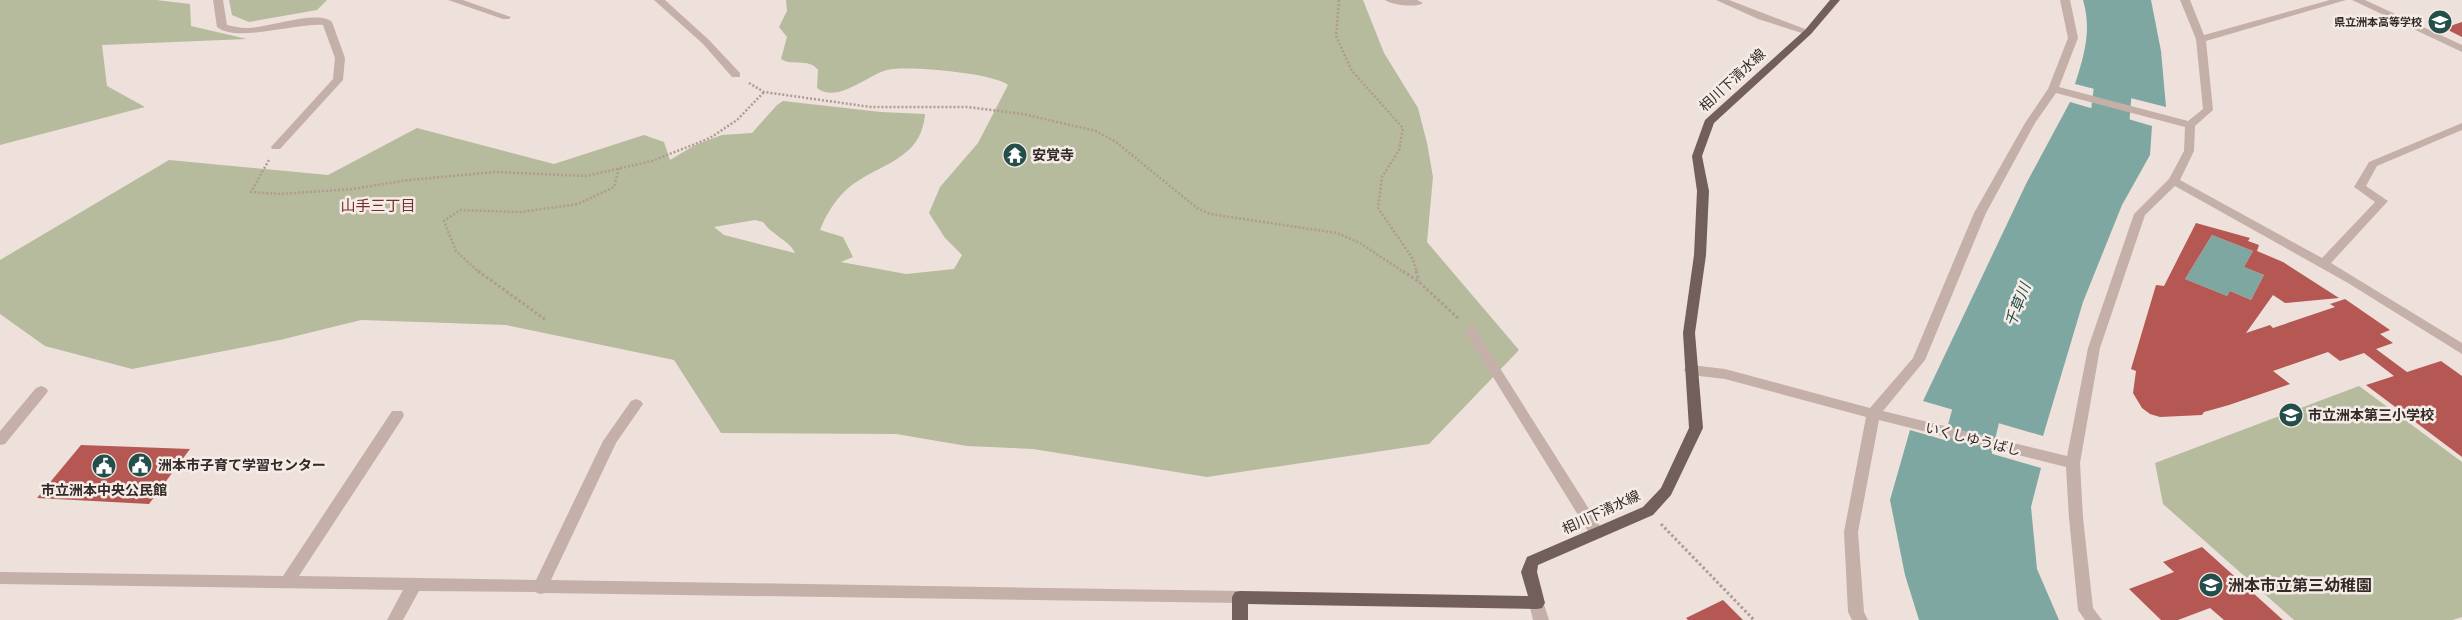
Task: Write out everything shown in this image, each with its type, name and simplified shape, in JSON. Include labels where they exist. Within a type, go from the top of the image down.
[{"type":"main road","name":"相川下清水線","points":[[1537,603],[1528,572],[1532,561],[1648,511],[1666,491],[1696,428],[1689,333],[1700,256],[1704,191],[1697,156],[1708,122],[1808,32],[1835,0]]},
{"type":"main road","points":[[1240,620],[1240,597],[1537,603]]},
{"type":"street","points":[[218,0],[222,27],[247,31],[312,20],[327,22],[340,58],[338,80],[276,147]]},
{"type":"street","points":[[453,0],[506,17]]},
{"type":"street","points":[[659,0],[706,42],[736,75]]},
{"type":"street","points":[[1390,0],[1418,3]]},
{"type":"street","points":[[1721,0],[1761,17],[1808,32]]},
{"type":"street","points":[[1860,620],[1856,612],[1850,532],[1873,414],[1918,360],[1980,213],[2030,123],[2053,89],[2073,38],[2065,0]]},
{"type":"street","points":[[2094,620],[2086,610],[2076,518],[2073,463],[2094,348],[2140,214],[2174,181],[2189,151],[2190,125],[2208,110],[2201,39],[2185,0]]},
{"type":"street","points":[[2201,39],[2341,0]]},
{"type":"street","points":[[2357,0],[2462,49]]},
{"type":"street","points":[[2053,89],[2190,125]]},
{"type":"street","points":[[2323,264],[2382,201],[2360,187],[2373,164],[2462,126]]},
{"type":"street","points":[[2174,181],[2323,264],[2462,349]]},
{"type":"street","points":[[1470,330],[1596,532]]},
{"type":"street","name":"いくしゆうばし","points":[[1691,370],[1725,374],[1873,414],[2073,463]]},
{"type":"street","points":[[0,440],[41,391]]},
{"type":"street","points":[[540,588],[610,441],[636,404]]},
{"type":"street","points":[[287,582],[397,415]]},
{"type":"street","points":[[0,578],[540,588],[1240,597]]},
{"type":"street","points":[[396,620],[414,585]]},
{"type":"street","points":[[1537,603],[1541,620]]},
{"type":"path","points":[[1339,0],[1336,36],[1352,71],[1403,128],[1399,150],[1382,177],[1378,208],[1413,259],[1419,282]]},
{"type":"path","points":[[276,147],[251,192],[280,194],[353,189],[408,180],[496,172],[586,176],[652,161],[710,138],[737,120],[764,92],[871,107],[966,107],[1023,114],[1086,129],[1109,138],[1197,208],[1210,214],[1246,221],[1337,233],[1360,243],[1419,282],[1470,330]]},
{"type":"path","points":[[546,320],[468,264],[456,252],[444,221],[460,210],[521,212],[578,204],[614,187],[619,168]]},
{"type":"path","points":[[1648,511],[1754,620]]},
{"type":"green space","points":[[0,0],[156,0],[190,4],[191,26],[247,39],[102,45],[107,86],[145,107],[0,145]]},
{"type":"green space","points":[[229,0],[327,0],[317,10],[249,22],[232,15]]},
{"type":"green space","points":[[786,0],[1363,0],[1384,53],[1418,108],[1433,177],[1427,242],[1519,350],[1429,444],[1207,477],[1033,449],[967,446],[896,434],[721,433],[674,360],[506,325],[361,320],[280,340],[132,369],[45,346],[0,314],[0,260],[169,160],[328,175],[417,128],[554,164],[644,135],[664,142],[670,160],[695,145],[722,135],[752,133],[777,105],[783,101],[881,112],[925,114],[922,130],[915,143],[906,153],[845,191],[830,209],[820,230],[843,237],[853,257],[841,262],[906,274],[954,269],[962,255],[945,238],[929,213],[940,187],[978,143],[1008,85],[986,77],[949,71],[897,69],[879,73],[843,91],[825,92],[817,88],[818,70],[814,66],[781,59],[787,37],[779,27],[787,11]],"holes":[[[755,220],[763,222],[789,245],[795,253],[724,235],[714,227]]]},
{"type":"green space","points":[[2359,386],[2462,462],[2462,617],[2452,620],[2294,620],[2163,504],[2155,463]]},
{"type":"water","points":[[2083,0],[2151,0],[2161,51],[2166,107],[2075,84],[2086,43],[2087,22]]},
{"type":"water","points":[[2070,102],[2152,126],[2150,155],[2122,205],[2083,302],[2043,436],[1923,401],[2026,184]]},
{"type":"water","points":[[2212,235],[2253,251],[2244,267],[2264,275],[2251,300],[2230,291],[2227,296],[2185,279]]},
{"type":"water","points":[[1910,430],[2041,468],[2031,507],[2037,569],[2059,620],[1919,620],[1905,575],[1890,500]]},
{"type":"building","points":[[2462,22],[2462,37],[2444,28]]},
{"type":"building","points":[[2196,223],[2250,238],[2248,241],[2259,245],[2257,251],[2283,262],[2339,298],[2285,303],[2273,295],[2246,333],[2270,325],[2273,328],[2335,307],[2330,304],[2345,299],[2390,330],[2380,334],[2393,343],[2376,349],[2407,372],[2441,361],[2462,376],[2462,457],[2366,385],[2394,376],[2364,353],[2340,361],[2328,352],[2273,371],[2290,384],[2204,412],[2202,415],[2160,417],[2150,414],[2142,408],[2133,393],[2136,371],[2131,369],[2156,285],[2164,286]],"holes":[[[2212,235],[2253,251],[2244,267],[2264,275],[2251,300],[2230,291],[2227,296],[2185,279]]]},
{"type":"building","points":[[81,445],[190,449],[149,504],[37,498]]},
{"type":"building","points":[[2202,547],[2283,620],[2224,620],[2210,608],[2178,620],[2161,620],[2129,589],[2174,572],[2163,562]]},
{"type":"building","points":[[1723,600],[1743,620],[1688,620],[1686,618]]},
{"type":"waterway","name":"千草川","points":[[2081,169],[2109,127],[2118,37],[2117,0]]},
{"type":"waterway","name":"千草川","points":[[1965,620],[1948,525],[1977,410],[1998,358]]},
{"type":"place","name":"県立洲本高等学校","points":[[2440,22]]},
{"type":"place","name":"安覚寺","points":[[1015,155]]},
{"type":"place","name":"市立洲本第三小学校","points":[[2291,415]]},
{"type":"place","name":"洲本市子育て学習センター","points":[[140,465]]},
{"type":"place","name":"市立洲本中央公民館","points":[[104,466]]},
{"type":"place","name":"洲本市立第三幼稚園","points":[[2211,585]]},
{"type":"district","name":"山手三丁目","points":[[378,206]]}]
